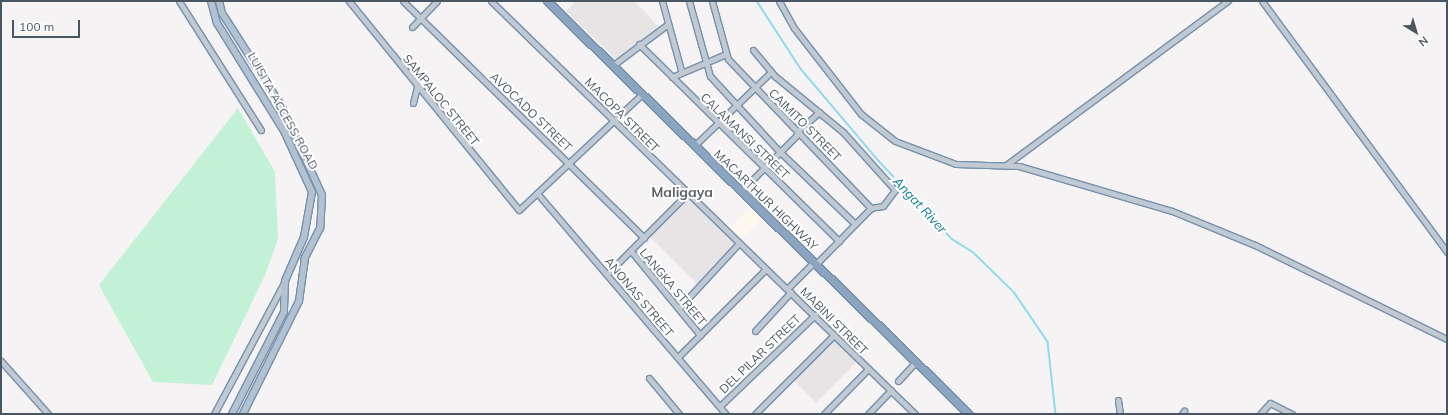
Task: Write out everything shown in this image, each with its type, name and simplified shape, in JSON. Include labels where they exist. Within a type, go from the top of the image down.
[{"type":"highway","name":"MACARTHUR HIGHWAY","points":[[547,1],[641,95],[969,414]]},
{"type":"main road","name":"LUISITA ACCESS ROAD","points":[[211,1],[217,23],[277,118],[312,188],[304,237],[285,281],[281,319],[232,414]]},
{"type":"main road","name":"LUISITA ACCESS ROAD","points":[[219,1],[222,13],[282,107],[322,196],[320,228],[305,258],[299,301],[243,414]]},
{"type":"street","points":[[179,1],[261,130]]},
{"type":"street","name":"SAMPALOC STREET","points":[[349,1],[417,87],[519,210],[537,193]]},
{"type":"street","name":"AVOCADO STREET","points":[[403,1],[571,164],[644,238]]},
{"type":"street","points":[[412,27],[437,1]]},
{"type":"street","name":"MACOPA STREET","points":[[491,1],[614,120],[687,194],[739,243]]},
{"type":"street","points":[[662,1],[681,70]]},
{"type":"street","points":[[689,1],[710,76],[779,151],[855,224]]},
{"type":"street","points":[[672,77],[681,70],[726,54],[712,1]]},
{"type":"street","points":[[779,1],[794,28],[861,114],[885,135],[956,164],[1006,165],[1055,175],[1206,223],[1447,339]]},
{"type":"street","points":[[1006,165],[1228,1]]},
{"type":"street","points":[[1262,1],[1447,252]]},
{"type":"street","points":[[612,66],[639,44],[668,24]]},
{"type":"street","name":"CALAMANSI STREET","points":[[639,44],[717,123],[839,241]]},
{"type":"street","points":[[753,50],[771,72],[843,132],[895,190],[883,206],[871,208],[815,263],[755,331]]},
{"type":"street","name":"CAIMITO STREET","points":[[726,54],[754,88],[871,208]]},
{"type":"street","points":[[694,146],[771,72]]},
{"type":"street","points":[[413,103],[417,87]]},
{"type":"street","points":[[537,193],[571,164],[641,95]]},
{"type":"street","points":[[741,191],[763,167],[819,112]]},
{"type":"street","name":"ANONAS STREET","points":[[537,193],[726,414]]},
{"type":"street","points":[[607,274],[687,194]]},
{"type":"street","points":[[679,308],[739,243]]},
{"type":"street","name":"MABINI STREET","points":[[739,243],[815,315],[915,414]]},
{"type":"street","name":"LANGKA STREET","points":[[631,251],[700,335]]},
{"type":"street","points":[[678,357],[766,269]]},
{"type":"street","points":[[214,414],[285,281]]},
{"type":"street","name":"DEL PILAR STREET","points":[[720,406],[815,315]]},
{"type":"street","points":[[755,414],[834,335]]},
{"type":"street","points":[[898,381],[916,362]]},
{"type":"street","points":[[2,364],[48,414]]},
{"type":"street","points":[[824,414],[868,369]]},
{"type":"street","points":[[649,378],[679,414]]},
{"type":"street","points":[[868,414],[891,390]]},
{"type":"street","points":[[1118,400],[1120,414]]},
{"type":"street","points":[[1260,414],[1266,403],[1292,414]]},
{"type":"shaded area","points":[[576,1],[634,1],[659,27],[617,60],[566,11]]},
{"type":"shaded area","points":[[686,195],[736,245],[697,284],[647,234]]},
{"type":"shaded area","points":[[750,208],[761,219],[739,242],[727,231]]},
{"type":"shaded area","points":[[833,336],[858,361],[816,402],[791,378]]},
{"type":"green space","points":[[238,108],[275,172],[278,239],[265,275],[212,385],[153,382],[99,285]]},
{"type":"waterway","name":"Angat River","points":[[757,1],[801,69],[879,161],[952,239],[974,253],[1014,292],[1048,342],[1056,414]]},
{"type":"district","name":"Maligaya","points":[[682,192]]}]
